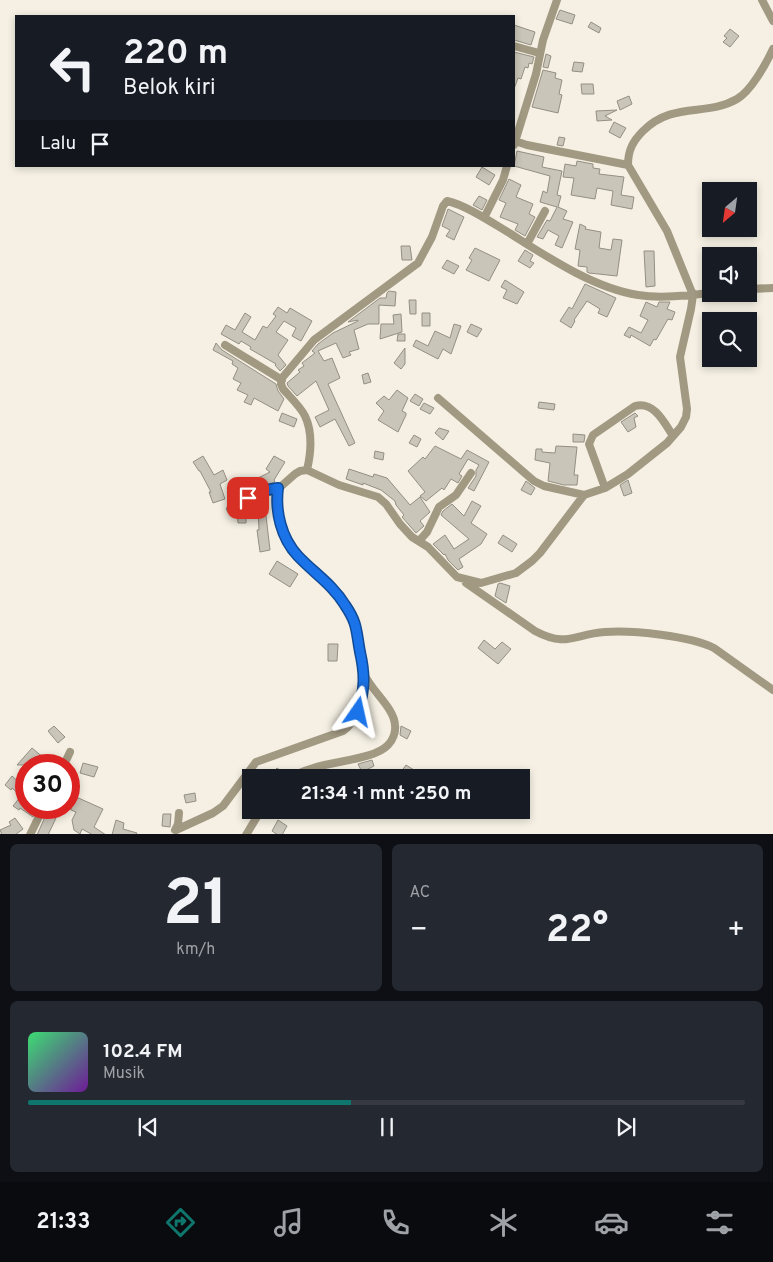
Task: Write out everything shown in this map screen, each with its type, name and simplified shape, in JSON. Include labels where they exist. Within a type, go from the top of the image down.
[{"type":"street","points":[[515,140],[536,74],[539,53],[557,0]]},
{"type":"street","points":[[762,0],[773,21]]},
{"type":"street","points":[[515,46],[539,53]]},
{"type":"street","points":[[438,398],[534,481],[544,486],[584,495],[605,488],[628,474],[673,436],[683,422],[687,409],[680,357],[693,295],[667,230],[628,165],[628,155],[636,137],[654,120],[675,112],[736,100],[750,86],[773,49]]},
{"type":"street","points":[[515,143],[628,165]]},
{"type":"street","points":[[484,218],[503,180],[507,167]]},
{"type":"street","points":[[307,470],[311,452],[308,423],[304,414],[282,388],[282,380],[314,340],[418,263],[432,237],[446,202],[449,201],[484,218],[588,279],[612,289],[640,296],[702,294]]},
{"type":"street","points":[[527,244],[545,211]]},
{"type":"street","points":[[757,289],[773,288]]},
{"type":"street","points":[[225,345],[282,380]]},
{"type":"street","points":[[605,488],[589,444],[593,435],[639,405],[653,409],[661,417],[673,436]]},
{"type":"street","points":[[230,509],[260,492],[278,488],[294,474],[307,470],[383,500],[400,524],[428,547],[457,577],[535,631],[547,637],[563,640],[594,633],[618,631],[651,633],[705,643],[773,690]]},
{"type":"street","points":[[419,541],[427,532],[438,507],[456,495],[471,473]]},
{"type":"street","points":[[175,832],[223,806],[256,762],[343,731],[351,725],[362,701],[364,674],[358,643],[358,631],[354,620],[336,592],[296,554],[290,545],[277,511],[278,488]]},
{"type":"street","points":[[457,577],[481,583],[506,577],[520,570],[540,553],[584,495]]},
{"type":"street","points":[[310,769],[363,757],[381,750],[390,743],[395,730],[395,722],[364,674]]},
{"type":"street","points":[[175,832],[180,813]]},
{"type":"street","points":[[30,834],[38,819]]},
{"type":"street","points":[[246,834],[255,819]]},
{"type":"building","points":[[560,10],[575,15],[572,24],[556,19]]},
{"type":"building","points":[[591,22],[601,28],[599,33],[588,27]]},
{"type":"building","points":[[515,25],[535,32],[531,45],[515,40]]},
{"type":"building","points":[[730,29],[739,36],[730,47],[723,42],[727,38],[724,36]]},
{"type":"building","points":[[515,52],[534,57],[532,64],[529,63],[528,68],[525,67],[521,79],[518,78],[515,86]]},
{"type":"building","points":[[546,54],[551,56],[548,68],[543,67]]},
{"type":"building","points":[[574,62],[584,63],[582,72],[572,71]]},
{"type":"building","points":[[543,70],[556,73],[555,78],[562,80],[559,94],[562,95],[558,113],[532,107]]},
{"type":"building","points":[[581,84],[593,84],[594,94],[582,94]]},
{"type":"building","points":[[629,96],[632,104],[620,110],[617,101]]},
{"type":"building","points":[[617,110],[605,116],[612,120],[597,121],[596,111]]},
{"type":"building","points":[[614,122],[626,128],[620,138],[609,132]]},
{"type":"building","points":[[559,137],[565,138],[563,146],[557,145]]},
{"type":"building","points":[[517,151],[544,157],[542,167],[562,171],[557,195],[561,196],[558,207],[567,211],[563,219],[573,222],[562,248],[555,245],[559,236],[548,230],[543,239],[537,237],[547,220],[550,221],[557,207],[540,202],[543,191],[547,193],[550,176],[515,166]]},
{"type":"building","points":[[577,161],[593,164],[593,168],[600,169],[599,174],[624,177],[621,195],[634,197],[632,209],[611,205],[613,191],[597,188],[595,199],[571,195],[574,178],[563,177],[565,164],[576,166]]},
{"type":"building","points":[[482,167],[495,175],[489,185],[476,177]]},
{"type":"building","points":[[509,179],[521,185],[516,197],[533,204],[529,214],[535,217],[525,236],[515,230],[518,224],[500,217],[506,203],[499,200]]},
{"type":"building","points":[[479,196],[487,200],[482,210],[473,205]]},
{"type":"building","points":[[448,209],[464,217],[454,240],[446,236],[450,230],[442,226]]},
{"type":"building","points":[[580,224],[586,227],[585,229],[601,232],[599,248],[611,250],[613,239],[622,240],[617,276],[589,273],[587,272],[587,267],[578,266],[580,250],[575,249]]},
{"type":"building","points":[[401,246],[410,246],[412,260],[402,260]]},
{"type":"building","points":[[475,248],[500,260],[489,281],[466,270],[472,260],[469,258]]},
{"type":"building","points":[[525,250],[533,255],[530,261],[534,263],[530,268],[518,261]]},
{"type":"building","points":[[644,251],[654,251],[655,286],[646,287]]},
{"type":"building","points":[[447,260],[459,266],[454,274],[442,268]]},
{"type":"building","points":[[505,280],[524,292],[517,304],[503,298],[507,290],[501,287]]},
{"type":"building","points":[[585,284],[616,298],[607,317],[598,313],[600,309],[587,301],[571,328],[560,321],[569,307],[572,309]]},
{"type":"building","points":[[389,291],[396,292],[395,306],[379,305],[379,324],[368,324],[354,330],[359,349],[349,352],[351,355],[343,358],[336,343],[318,351],[324,361],[332,358],[340,378],[328,384],[355,443],[349,446],[335,419],[320,427],[315,417],[329,410],[316,381],[297,396],[287,383],[300,372],[298,370],[304,366],[302,363],[315,353],[312,351],[318,344],[333,333],[358,321],[348,322],[380,298],[386,298]]},
{"type":"building","points":[[409,300],[416,300],[416,314],[410,314]]},
{"type":"building","points":[[646,302],[657,307],[659,302],[670,302],[667,309],[675,312],[672,320],[668,319],[656,340],[654,339],[650,346],[631,335],[630,338],[624,335],[629,327],[641,333],[648,320],[640,316]]},
{"type":"building","points":[[278,307],[287,313],[290,308],[312,321],[301,341],[292,336],[296,328],[284,321],[276,332],[288,340],[278,355],[286,365],[280,371],[276,364],[250,349],[251,347],[241,341],[239,344],[221,334],[226,325],[235,330],[245,313],[251,317],[242,332],[255,340],[263,326],[267,328],[276,316],[273,314]]},
{"type":"building","points":[[422,313],[430,313],[430,326],[422,326]]},
{"type":"building","points":[[401,314],[402,332],[380,339],[381,324],[394,324],[393,315]]},
{"type":"building","points":[[454,324],[461,326],[451,354],[443,349],[438,359],[413,346],[416,340],[428,346],[435,331],[450,338]]},
{"type":"building","points":[[471,324],[482,329],[477,337],[467,332]]},
{"type":"building","points":[[398,334],[405,334],[405,341],[397,341]]},
{"type":"building","points":[[216,343],[222,350],[276,384],[278,391],[284,399],[278,411],[254,398],[251,405],[244,402],[248,395],[237,390],[241,383],[233,379],[238,368],[232,364],[233,361],[213,350]]},
{"type":"building","points":[[405,348],[405,364],[401,369],[394,363]]},
{"type":"building","points":[[368,373],[371,382],[364,384],[362,375]]},
{"type":"building","points":[[397,390],[408,398],[402,411],[406,415],[398,432],[378,420],[384,411],[376,403],[384,396],[389,400]]},
{"type":"building","points":[[415,394],[423,399],[419,406],[410,401]]},
{"type":"building","points":[[539,402],[555,404],[554,410],[538,408]]},
{"type":"building","points":[[424,403],[434,408],[430,414],[420,409]]},
{"type":"building","points":[[282,413],[297,419],[294,427],[279,421]]},
{"type":"building","points":[[635,413],[638,416],[634,418],[636,427],[628,432],[621,422]]},
{"type":"building","points":[[439,428],[449,431],[443,440],[435,433]]},
{"type":"building","points":[[573,434],[585,435],[584,442],[573,442]]},
{"type":"building","points":[[414,435],[421,439],[417,447],[409,443]]},
{"type":"building","points":[[435,446],[461,459],[467,450],[489,462],[474,491],[468,488],[476,476],[476,470],[479,465],[468,459],[459,474],[462,476],[458,483],[451,479],[444,490],[442,488],[426,501],[420,496],[425,492],[408,471],[423,457],[425,459]]},
{"type":"building","points":[[556,446],[577,447],[574,475],[578,475],[577,485],[564,485],[548,481],[550,463],[535,460],[536,449],[542,449],[542,452],[555,453]]},
{"type":"building","points":[[375,451],[384,453],[383,460],[374,458]]},
{"type":"building","points":[[203,456],[214,475],[223,470],[227,480],[220,484],[225,499],[213,503],[209,492],[211,492],[193,462]]},
{"type":"building","points":[[274,456],[285,462],[274,480],[275,482],[260,486],[234,500],[231,496],[250,482],[270,472],[266,469]]},
{"type":"building","points":[[349,469],[373,477],[374,474],[387,478],[410,505],[420,497],[430,512],[420,521],[424,526],[416,533],[402,517],[404,515],[395,501],[381,490],[346,479]]},
{"type":"building","points":[[628,480],[632,493],[624,496],[620,485]]},
{"type":"building","points":[[526,481],[535,488],[531,495],[521,490]]},
{"type":"building","points":[[472,501],[481,506],[471,523],[487,534],[481,544],[459,559],[463,567],[458,570],[445,554],[433,544],[445,535],[454,549],[469,539],[441,515],[452,504],[464,516]]},
{"type":"building","points":[[265,507],[270,550],[260,552],[257,530],[259,530],[258,508]]},
{"type":"building","points":[[246,509],[246,523],[238,523],[237,511]]},
{"type":"building","points":[[503,535],[517,544],[512,552],[498,543]]},
{"type":"building","points":[[277,561],[298,574],[290,587],[269,574]]},
{"type":"building","points":[[498,584],[510,586],[506,603],[495,596]]},
{"type":"building","points":[[484,640],[495,649],[502,642],[511,649],[498,664],[478,648]]},
{"type":"building","points":[[328,644],[338,644],[337,661],[328,661]]},
{"type":"building","points":[[54,726],[65,737],[58,743],[48,731]]},
{"type":"building","points":[[401,726],[411,731],[407,739],[400,735]]},
{"type":"building","points":[[32,748],[39,754],[27,754]]},
{"type":"building","points":[[372,760],[374,766],[368,769],[360,769],[358,764]]},
{"type":"building","points":[[83,763],[98,767],[94,777],[80,773]]},
{"type":"building","points":[[406,765],[412,769],[403,769]]},
{"type":"building","points":[[12,776],[15,779],[15,791],[5,785]]},
{"type":"building","points":[[195,793],[196,801],[186,803],[184,795]]},
{"type":"building","points":[[80,799],[103,809],[94,827],[104,834],[91,834],[82,829],[80,834],[74,830],[72,820],[80,819]]},
{"type":"building","points":[[163,814],[171,814],[170,827],[162,826]]},
{"type":"building","points":[[15,818],[23,829],[16,834],[2,834],[0,830],[11,825],[9,822]]},
{"type":"building","points":[[44,819],[56,819],[48,834],[37,834]]},
{"type":"building","points":[[116,820],[124,823],[123,829],[137,833],[136,834],[112,834]]},
{"type":"building","points":[[278,820],[287,826],[283,834],[276,834],[272,831]]},
{"type":"route","points":[[248,498],[260,492],[278,488],[277,511],[290,545],[296,554],[336,592],[354,620],[358,631],[358,643],[364,674],[362,701],[358,712]]}]
